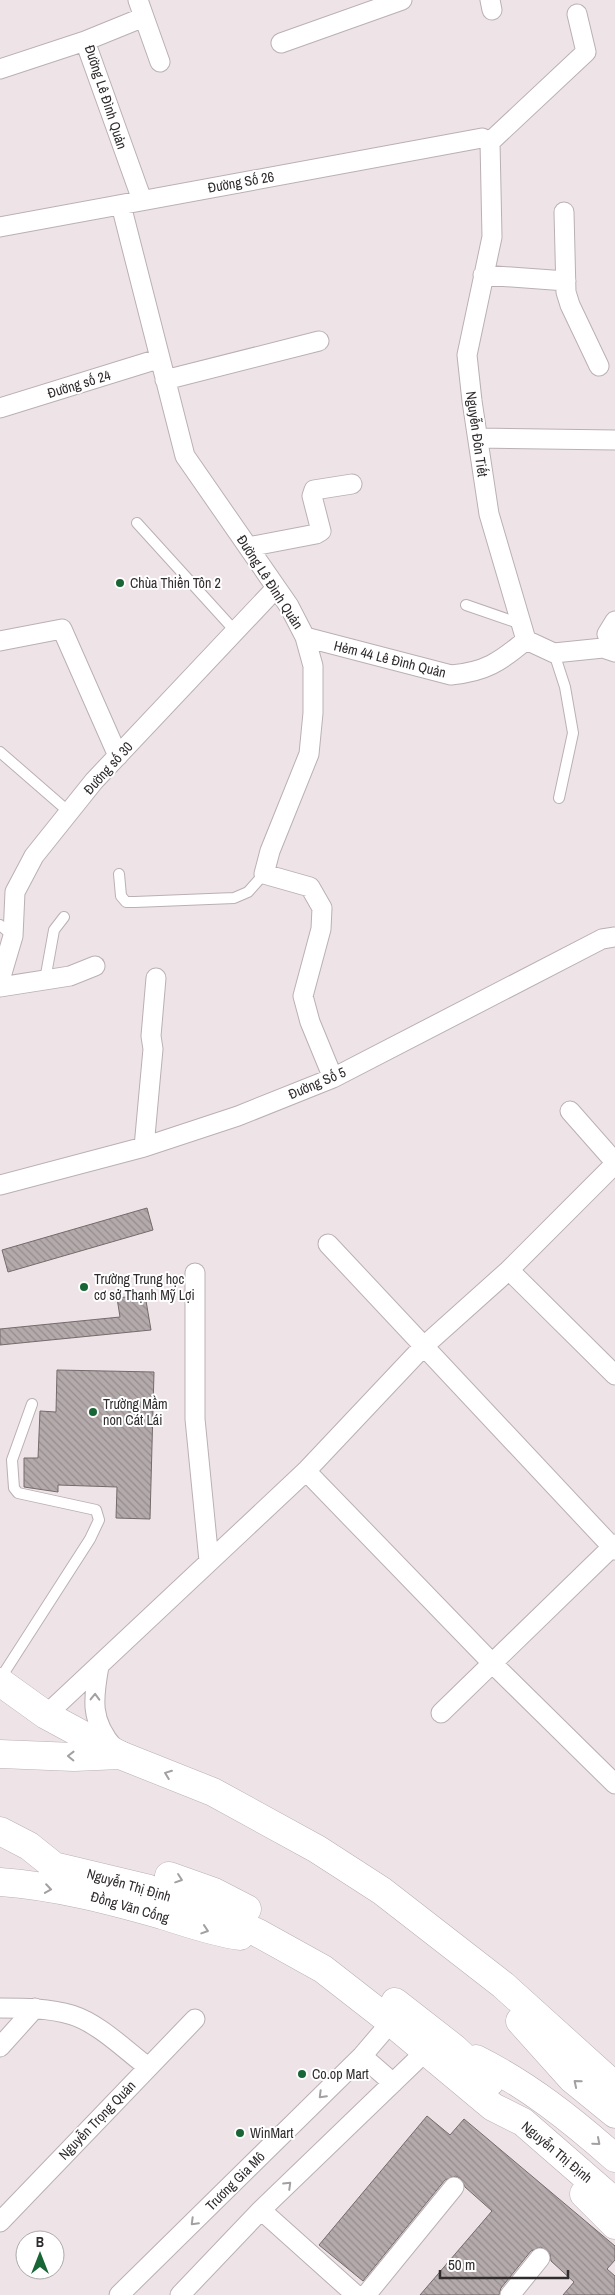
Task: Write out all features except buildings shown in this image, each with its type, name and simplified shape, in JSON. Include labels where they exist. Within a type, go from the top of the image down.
[{"type":"main road","points":[[0,1681],[46,1715],[120,1755],[213,1792],[317,1849],[382,1891],[503,1986],[615,2086]]},
{"type":"main road","points":[[0,1754],[74,1757],[120,1755]]},
{"type":"main road","points":[[213,1792],[262,1802],[318,1830],[376,1868],[468,1933],[615,2065]]},
{"type":"main road","name":"Nguyễn Thị Định","points":[[0,1831],[30,1846],[54,1866],[146,1888],[207,1910],[262,1926],[325,1952],[397,2015],[440,2045],[615,2188]]},
{"type":"main road","points":[[0,1845],[30,1846]]},
{"type":"main road","name":"Đồng Văn Cống","points":[[0,1882],[85,1894],[165,1916],[212,1932],[242,1936],[262,1926]]},
{"type":"main road","points":[[444,1938],[572,2079],[615,2114]]},
{"type":"main road","name":"Nguyễn Thị Định","points":[[440,2045],[472,2089],[493,2107],[523,2122],[615,2202]]},
{"type":"main road","name":"Nguyễn Thị Định","points":[[440,2045],[502,2072],[545,2100],[615,2158]]},
{"type":"main road","points":[[493,2107],[615,2225]]},
{"type":"main road","points":[[523,2122],[551,2134]]},
{"type":"street","points":[[282,43],[402,0]]},
{"type":"street","points":[[141,8],[160,62]]},
{"type":"street","name":"Đường Lê Đình Quản","points":[[141,8],[85,41],[142,200]]},
{"type":"street","points":[[486,140],[586,52],[577,14]]},
{"type":"street","points":[[0,70],[85,41]]},
{"type":"street","name":"Đường Số 26","points":[[0,227],[142,200],[486,140]]},
{"type":"street","name":"Nguyễn Đôn Tiết","points":[[486,140],[492,237],[468,355],[489,514],[523,632]]},
{"type":"street","name":"Đường Lê Đình Quản","points":[[121,205],[158,359],[185,456],[276,588],[305,637],[313,666],[313,713],[309,754],[270,851],[264,874]]},
{"type":"street","points":[[564,212],[566,281],[570,305],[600,366]]},
{"type":"street","points":[[483,275],[566,281]]},
{"type":"street","points":[[165,380],[319,341]]},
{"type":"street","name":"Đường số 24","points":[[0,408],[158,359]]},
{"type":"street","points":[[478,438],[615,440]]},
{"type":"street","points":[[248,547],[316,534],[321,531],[312,496],[314,490],[352,484]]},
{"type":"street","name":"Đường số 30","points":[[0,980],[6,930],[15,892],[34,856],[118,756],[276,588]]},
{"type":"street","points":[[615,621],[607,634],[615,651]]},
{"type":"street","points":[[0,641],[62,629],[118,756]]},
{"type":"street","points":[[523,632],[554,653],[603,648],[615,651]]},
{"type":"street","name":"Hẻm 44 Lê Đình Quản","points":[[305,637],[451,675],[474,673],[495,664],[523,632]]},
{"type":"street","points":[[264,874],[310,887],[322,908],[321,929],[303,996],[310,1022],[333,1078]]},
{"type":"street","name":"Đường Số 5","points":[[0,1185],[144,1147],[238,1116],[333,1078],[602,939],[615,937]]},
{"type":"street","points":[[0,987],[70,976],[95,966]]},
{"type":"street","points":[[144,1147],[153,1050],[151,1036],[156,978]]},
{"type":"street","points":[[46,1715],[306,1471],[423,1347],[509,1270],[615,1163],[570,1111]]},
{"type":"street","points":[[328,1244],[423,1347],[614,1547],[441,1713]]},
{"type":"street","points":[[509,1270],[615,1375]]},
{"type":"street","points":[[195,1273],[194,1420],[209,1561]]},
{"type":"street","points":[[306,1471],[494,1664],[615,1784]]},
{"type":"street","points":[[99,1666],[94,1696],[97,1723],[105,1738],[120,1755]]},
{"type":"street","points":[[0,2008],[35,2008],[72,2015],[91,2024],[148,2068]]},
{"type":"street","points":[[0,2047],[35,2008]]},
{"type":"street","name":"Trương Gia Mô","points":[[119,2295],[362,2056],[397,2015]]},
{"type":"street","name":"Nguyễn Trọng Quản","points":[[0,2222],[195,2019]]},
{"type":"street","points":[[180,2295],[261,2210],[393,2083],[440,2045]]},
{"type":"street","points":[[362,2056],[393,2083]]},
{"type":"street","points":[[366,2295],[454,2187]]},
{"type":"street","points":[[261,2210],[356,2295]]},
{"type":"street","points":[[510,2295],[540,2258]]},
{"type":"lane","points":[[137,522],[236,632]]},
{"type":"lane","points":[[466,605],[523,632]]},
{"type":"lane","points":[[554,653],[565,687],[574,733],[559,798]]},
{"type":"lane","points":[[0,752],[70,812]]},
{"type":"lane","points":[[119,874],[121,896],[126,902],[135,902],[234,898],[248,892],[264,874]]},
{"type":"lane","points":[[45,980],[54,930],[64,917]]},
{"type":"lane","points":[[0,1681],[90,1539],[99,1520],[96,1510],[18,1493],[14,1488],[12,1460],[32,1404]]},
{"type":"place","name":"Chùa Thiền Tôn 2","points":[[120,583]]},
{"type":"place","name":"Trường Trung học cơ sở Thạnh Mỹ Lợi","points":[[84,1287]]},
{"type":"place","name":"Trường Mầm non Cát Lái","points":[[93,1412]]},
{"type":"place","name":"Co.op Mart","points":[[302,2074]]},
{"type":"place","name":"WinMart","points":[[240,2133]]}]
